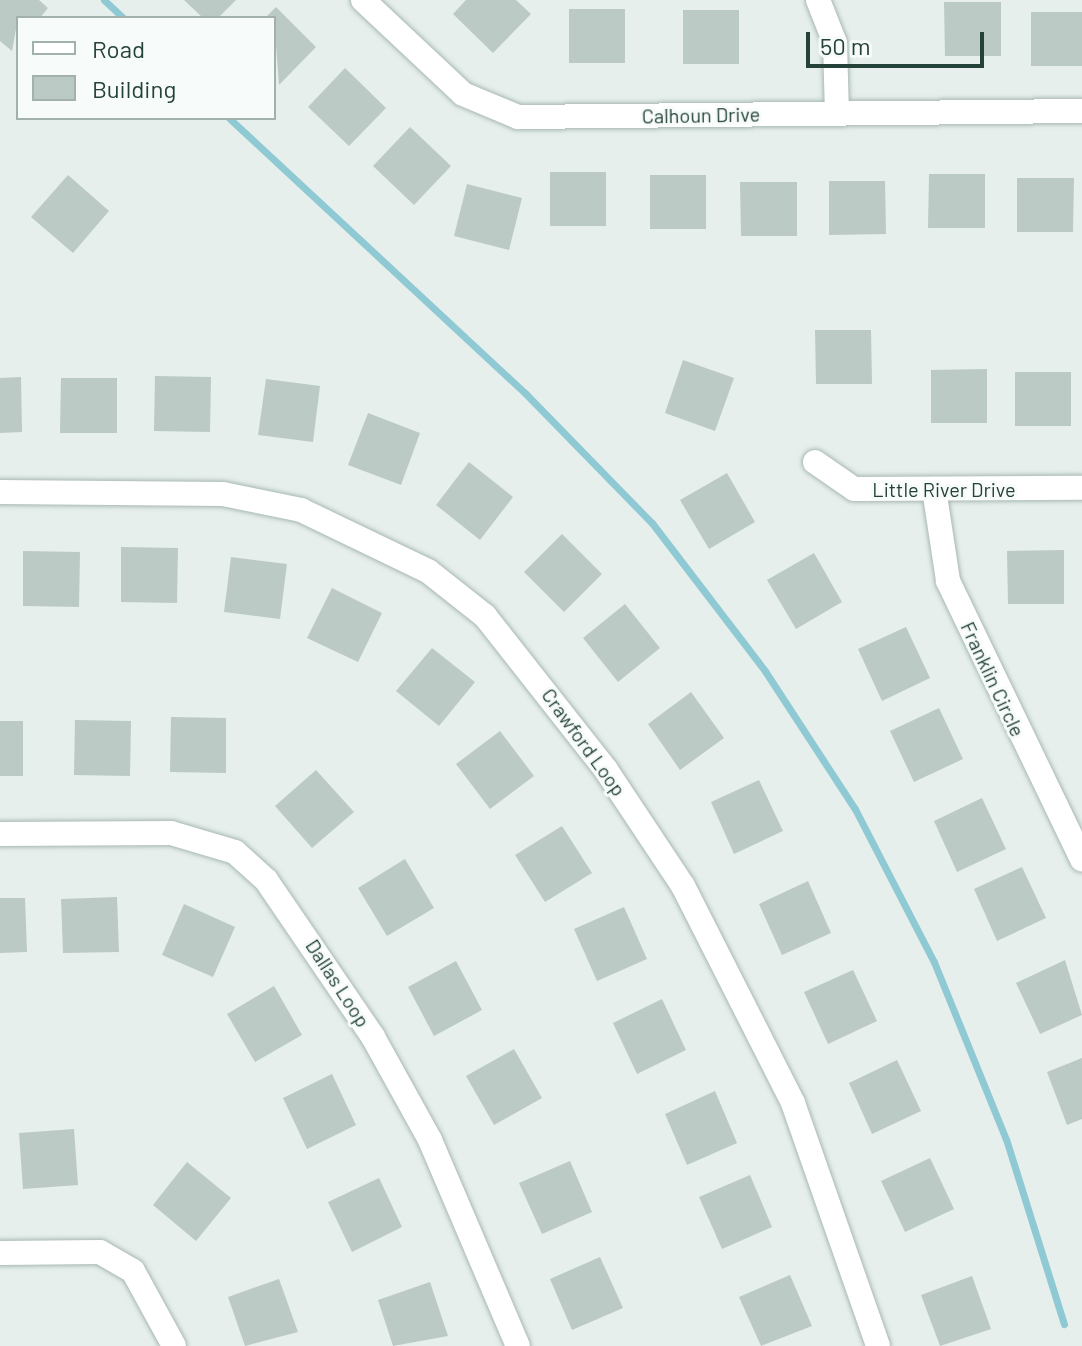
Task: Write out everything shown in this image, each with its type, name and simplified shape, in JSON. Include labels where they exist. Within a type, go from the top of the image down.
[{"type":"street","name":"Calhoun Drive","points":[[363,0],[463,94],[518,117],[1082,111]]},
{"type":"street","points":[[818,0],[835,43],[837,114]]},
{"type":"street","name":"Little River Drive","points":[[815,462],[854,489],[1082,488]]},
{"type":"street","name":"Franklin Circle","points":[[934,489],[948,581],[1082,859]]},
{"type":"street","name":"Crawford Loop","points":[[0,492],[223,494],[301,510],[428,571],[485,616],[597,757],[683,886],[793,1103],[878,1346]]},
{"type":"street","name":"Dallas Loop","points":[[0,834],[171,833],[235,852],[266,880],[373,1037],[430,1140],[518,1346]]},
{"type":"street","points":[[0,1253],[100,1252],[133,1271],[174,1346]]},
{"type":"building","points":[[0,0],[39,0],[48,8],[42,16],[16,16],[12,51],[0,41]]},
{"type":"building","points":[[184,0],[236,0],[220,16],[201,16]]},
{"type":"building","points":[[466,0],[516,0],[531,14],[493,53],[453,14]]},
{"type":"building","points":[[944,2],[1001,2],[1001,56],[945,56]]},
{"type":"building","points":[[276,7],[316,47],[279,85],[276,16],[267,16]]},
{"type":"building","points":[[569,9],[625,9],[625,63],[569,63]]},
{"type":"building","points":[[683,10],[739,10],[739,64],[683,64]]},
{"type":"building","points":[[1031,12],[1082,12],[1082,66],[1031,66]]},
{"type":"building","points":[[345,68],[386,108],[349,146],[308,107]]},
{"type":"building","points":[[410,127],[451,166],[414,205],[373,166]]},
{"type":"building","points":[[550,172],[606,172],[606,226],[550,226]]},
{"type":"building","points":[[929,174],[985,174],[985,228],[928,228]]},
{"type":"building","points":[[68,175],[109,211],[73,253],[31,217]]},
{"type":"building","points":[[650,175],[706,175],[706,229],[650,229]]},
{"type":"building","points":[[1017,178],[1074,178],[1073,232],[1017,232]]},
{"type":"building","points":[[829,181],[885,181],[886,234],[829,235]]},
{"type":"building","points":[[740,182],[797,182],[797,236],[741,236]]},
{"type":"building","points":[[467,184],[522,198],[509,250],[454,236]]},
{"type":"building","points":[[815,330],[871,330],[872,384],[816,384]]},
{"type":"building","points":[[683,360],[734,378],[715,431],[665,413]]},
{"type":"building","points":[[987,369],[987,423],[931,423],[931,370]]},
{"type":"building","points":[[1015,372],[1071,372],[1071,426],[1015,426]]},
{"type":"building","points":[[155,376],[211,377],[210,432],[154,431]]},
{"type":"building","points":[[21,377],[22,432],[0,433],[0,378]]},
{"type":"building","points":[[61,378],[117,378],[117,433],[60,433]]},
{"type":"building","points":[[266,379],[320,386],[313,442],[258,435]]},
{"type":"building","points":[[368,413],[420,433],[401,485],[348,465]]},
{"type":"building","points":[[469,462],[513,497],[480,540],[436,505]]},
{"type":"building","points":[[727,473],[755,522],[709,549],[680,500]]},
{"type":"building","points":[[562,534],[602,574],[564,612],[524,572]]},
{"type":"building","points":[[121,547],[178,548],[177,603],[121,602]]},
{"type":"building","points":[[1064,550],[1064,604],[1008,604],[1007,551]]},
{"type":"building","points":[[23,551],[80,552],[79,607],[23,606]]},
{"type":"building","points":[[814,553],[842,602],[796,629],[767,580]]},
{"type":"building","points":[[231,557],[287,564],[280,619],[224,612]]},
{"type":"building","points":[[332,588],[382,613],[358,662],[307,638]]},
{"type":"building","points":[[625,604],[660,648],[618,682],[583,638]]},
{"type":"building","points":[[906,627],[930,678],[882,701],[858,649]]},
{"type":"building","points":[[432,648],[475,682],[439,726],[396,691]]},
{"type":"building","points":[[691,692],[724,738],[680,770],[648,724]]},
{"type":"building","points":[[939,708],[963,759],[914,782],[890,731]]},
{"type":"building","points":[[171,717],[226,718],[226,773],[170,772]]},
{"type":"building","points":[[75,720],[131,721],[130,776],[74,775]]},
{"type":"building","points":[[0,721],[23,721],[23,776],[0,776]]},
{"type":"building","points":[[500,731],[534,776],[490,809],[456,764]]},
{"type":"building","points":[[316,770],[354,812],[312,848],[275,806]]},
{"type":"building","points":[[759,780],[783,831],[734,854],[711,802]]},
{"type":"building","points":[[982,798],[1006,849],[957,872],[934,821]]},
{"type":"building","points":[[562,826],[592,873],[545,902],[515,855]]},
{"type":"building","points":[[405,859],[434,908],[387,936],[358,888]]},
{"type":"building","points":[[1022,867],[1046,918],[997,941],[974,889]]},
{"type":"building","points":[[808,881],[831,933],[782,955],[759,904]]},
{"type":"building","points":[[117,897],[119,952],[63,953],[61,899]]},
{"type":"building","points":[[0,898],[25,898],[27,952],[0,953]]},
{"type":"building","points":[[184,904],[235,927],[213,977],[162,955]]},
{"type":"building","points":[[624,907],[647,959],[597,981],[574,929]]},
{"type":"building","points":[[1065,960],[1082,1015],[1040,1034],[1016,983]]},
{"type":"building","points":[[456,961],[482,1010],[434,1036],[408,987]]},
{"type":"building","points":[[853,970],[877,1021],[828,1044],[804,992]]},
{"type":"building","points":[[274,986],[302,1035],[255,1062],[227,1014]]},
{"type":"building","points":[[662,999],[686,1050],[637,1074],[613,1023]]},
{"type":"building","points":[[514,1049],[542,1098],[494,1125],[466,1076]]},
{"type":"building","points":[[1082,1058],[1082,1119],[1067,1125],[1047,1072]]},
{"type":"building","points":[[897,1060],[921,1111],[872,1134],[849,1083]]},
{"type":"building","points":[[332,1074],[356,1125],[307,1149],[283,1098]]},
{"type":"building","points":[[715,1091],[737,1143],[687,1165],[665,1114]]},
{"type":"building","points":[[74,1129],[78,1185],[23,1189],[19,1133]]},
{"type":"building","points":[[930,1158],[954,1209],[905,1232],[881,1181]]},
{"type":"building","points":[[570,1161],[592,1212],[542,1234],[519,1183]]},
{"type":"building","points":[[187,1162],[231,1198],[196,1241],[153,1205]]},
{"type":"building","points":[[750,1175],[772,1227],[722,1249],[699,1197]]},
{"type":"building","points":[[379,1178],[402,1227],[352,1252],[328,1202]]},
{"type":"building","points":[[600,1257],[623,1308],[572,1330],[550,1279]]},
{"type":"building","points":[[790,1275],[812,1326],[761,1346],[739,1297]]},
{"type":"building","points":[[972,1276],[991,1329],[940,1346],[921,1295]]},
{"type":"building","points":[[279,1279],[298,1332],[245,1346],[228,1297]]},
{"type":"building","points":[[430,1282],[448,1336],[393,1346],[378,1300]]},
{"type":"waterway","points":[[104,0],[121,16]]},
{"type":"waterway","points":[[231,120],[525,393],[652,523],[765,671],[855,809],[934,962],[1006,1139],[1064,1324]]}]
